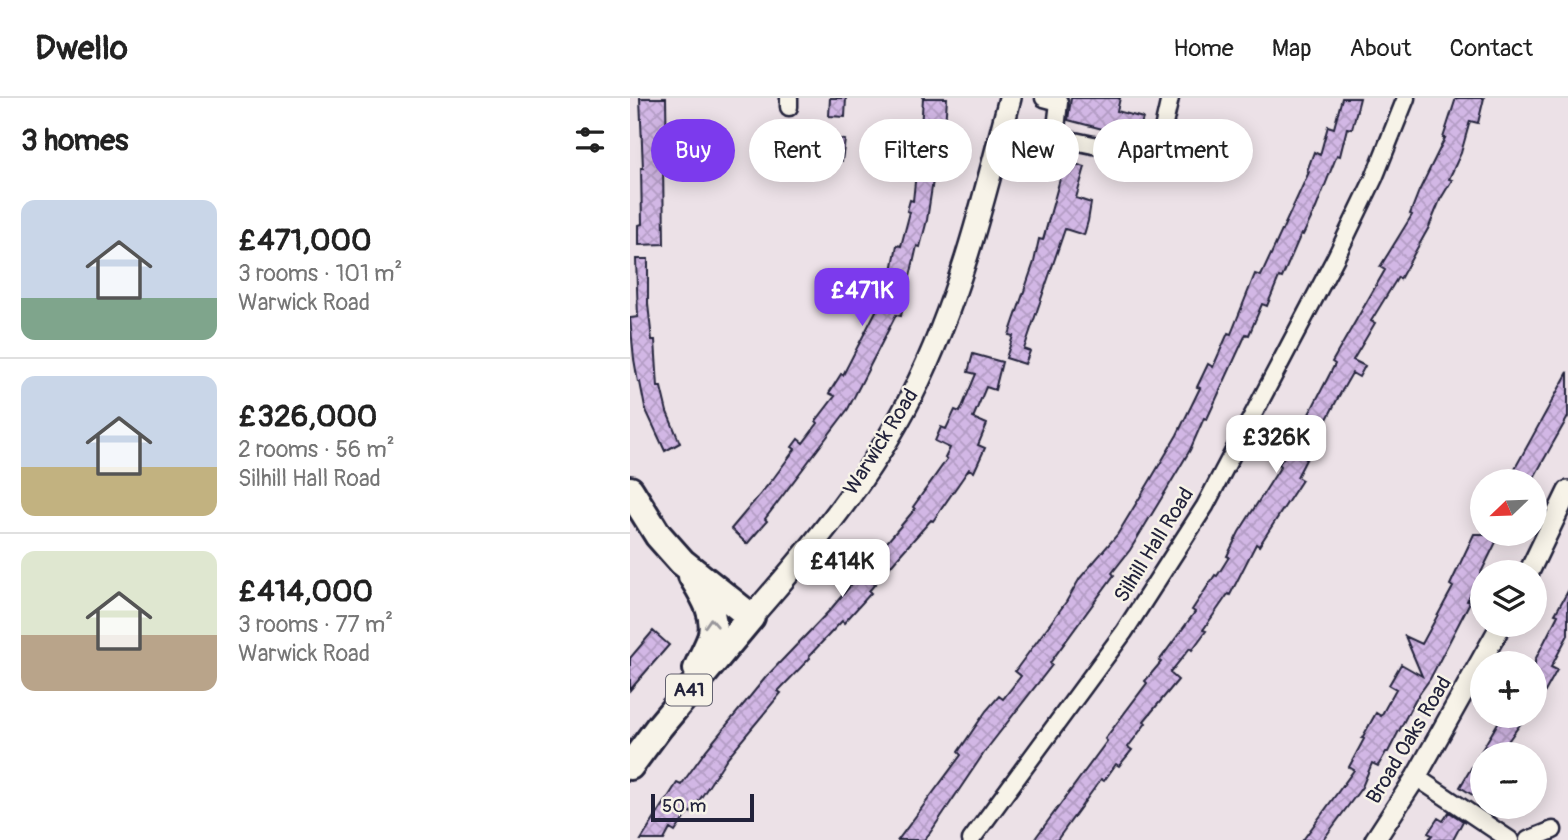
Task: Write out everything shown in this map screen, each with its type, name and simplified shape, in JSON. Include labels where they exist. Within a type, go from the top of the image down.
[{"type":"highway","name":"A41","points":[[630,490],[658,535],[682,562],[704,596],[713,623],[711,637],[691,687]]},
{"type":"highway","name":"A41","points":[[682,562],[751,617]]},
{"type":"highway","name":"Warwick Road","points":[[630,766],[691,687],[751,617]]},
{"type":"main road","name":"Warwick Road","points":[[751,617],[807,552],[865,474],[911,396],[947,315],[963,270],[1010,98]]},
{"type":"street","points":[[1044,98],[1059,102],[1055,137],[1146,156],[1158,151],[1170,98]]},
{"type":"street","name":"Silhill Hall Road","points":[[971,840],[1124,632],[1205,506],[1336,257],[1374,178],[1406,98]]},
{"type":"street","points":[[1535,560],[1568,491]]},
{"type":"street","name":"Broad Oaks Road","points":[[1375,840],[1416,777],[1494,637]]},
{"type":"street","points":[[1416,777],[1510,840]]},
{"type":"street","points":[[1528,840],[1553,830]]},
{"type":"building","points":[[640,98],[666,98],[666,119],[651,119],[651,182],[663,182],[664,244],[639,245],[643,168]]},
{"type":"building","points":[[830,98],[846,98],[845,117],[829,116]]},
{"type":"building","points":[[923,98],[947,98],[946,119],[922,119]]},
{"type":"building","points":[[1071,98],[1120,98],[1117,111],[1143,118],[1093,119],[1093,127],[1079,123],[1079,119],[1068,119]]},
{"type":"building","points":[[1342,98],[1360,98],[1352,129],[1347,128],[1340,156],[1337,155],[1316,208],[1303,235],[1301,234],[1282,278],[1279,277],[1267,306],[1262,304],[1207,419],[1204,418],[1190,450],[1161,499],[1130,550],[1112,573],[1114,575],[1050,663],[1052,665],[986,750],[930,833],[924,840],[898,840],[961,755],[958,752],[986,711],[999,696],[1003,699],[1021,676],[1015,671],[1066,602],[1080,578],[1117,535],[1148,484],[1177,435],[1200,388],[1197,387],[1208,364],[1213,367],[1228,333],[1231,334],[1255,274],[1261,276],[1309,172],[1307,171],[1314,152],[1320,155],[1328,126],[1334,128]]},
{"type":"building","points":[[1456,98],[1484,98],[1478,123],[1470,121],[1461,153],[1449,179],[1452,180],[1429,227],[1400,279],[1398,277],[1371,321],[1375,323],[1353,360],[1365,366],[1359,377],[1352,373],[1339,396],[1297,477],[1302,480],[1259,546],[1256,544],[1230,595],[1228,594],[1203,630],[1206,631],[1170,673],[1178,680],[1144,721],[1146,723],[1128,747],[1132,750],[1119,766],[1116,764],[1104,781],[1101,779],[1057,840],[1034,840],[1107,741],[1105,739],[1195,612],[1192,610],[1229,557],[1227,556],[1239,532],[1281,466],[1279,464],[1295,441],[1335,364],[1332,362],[1385,270],[1380,267],[1412,215],[1410,214],[1419,191],[1445,138]]},
{"type":"building","points":[[1079,165],[1085,167],[1076,198],[1091,203],[1084,235],[1065,229],[1024,349],[1030,351],[1025,364],[1006,358],[1013,336],[1009,335],[1039,239],[1043,240],[1059,182],[1079,182]]},
{"type":"building","points":[[915,182],[933,182],[927,220],[920,247],[917,246],[901,316],[896,315],[848,409],[765,519],[767,521],[747,544],[731,529],[773,479],[795,449],[792,447],[798,439],[803,443],[835,396],[829,393],[841,374],[843,375],[877,309],[883,290],[888,291],[897,245],[901,246],[910,212],[907,211],[910,200],[913,201]]},
{"type":"building","points":[[636,259],[648,259],[648,304],[652,340],[655,340],[658,387],[661,387],[667,412],[680,443],[665,451],[645,408],[634,359],[630,318],[638,317]]},
{"type":"building","points":[[973,354],[1002,362],[995,390],[986,387],[973,418],[987,424],[978,445],[985,448],[974,472],[969,469],[933,521],[931,520],[899,556],[844,623],[842,621],[778,691],[781,693],[727,758],[691,813],[689,811],[675,832],[670,829],[664,840],[641,840],[677,783],[681,785],[766,677],[830,610],[915,509],[913,507],[947,459],[945,458],[950,448],[935,441],[941,427],[946,429],[955,410],[960,412],[976,374],[968,372]]},
{"type":"building","points":[[1568,372],[1568,417],[1539,469],[1515,469]]},
{"type":"building","points":[[1470,542],[1470,546],[1494,546],[1487,560],[1470,560],[1470,595],[1467,601],[1470,602],[1388,752],[1378,766],[1372,763],[1362,787],[1323,840],[1303,840],[1354,770],[1349,767],[1376,713],[1381,716],[1396,689],[1389,685],[1401,664],[1422,676],[1405,636],[1422,644],[1453,587],[1450,585]]},
{"type":"building","points":[[1568,591],[1568,635],[1551,667],[1557,670],[1547,688],[1547,651],[1540,651],[1558,615],[1555,614]]},
{"type":"building","points":[[653,631],[669,645],[630,690],[630,658]]},
{"type":"building","points":[[1495,728],[1517,728],[1508,742],[1487,742]]},
{"type":"building","points":[[1470,770],[1470,793],[1460,787]]},
{"type":"building","points":[[1449,812],[1463,821],[1453,840],[1428,840],[1432,835],[1428,833],[1438,818],[1443,821]]}]
